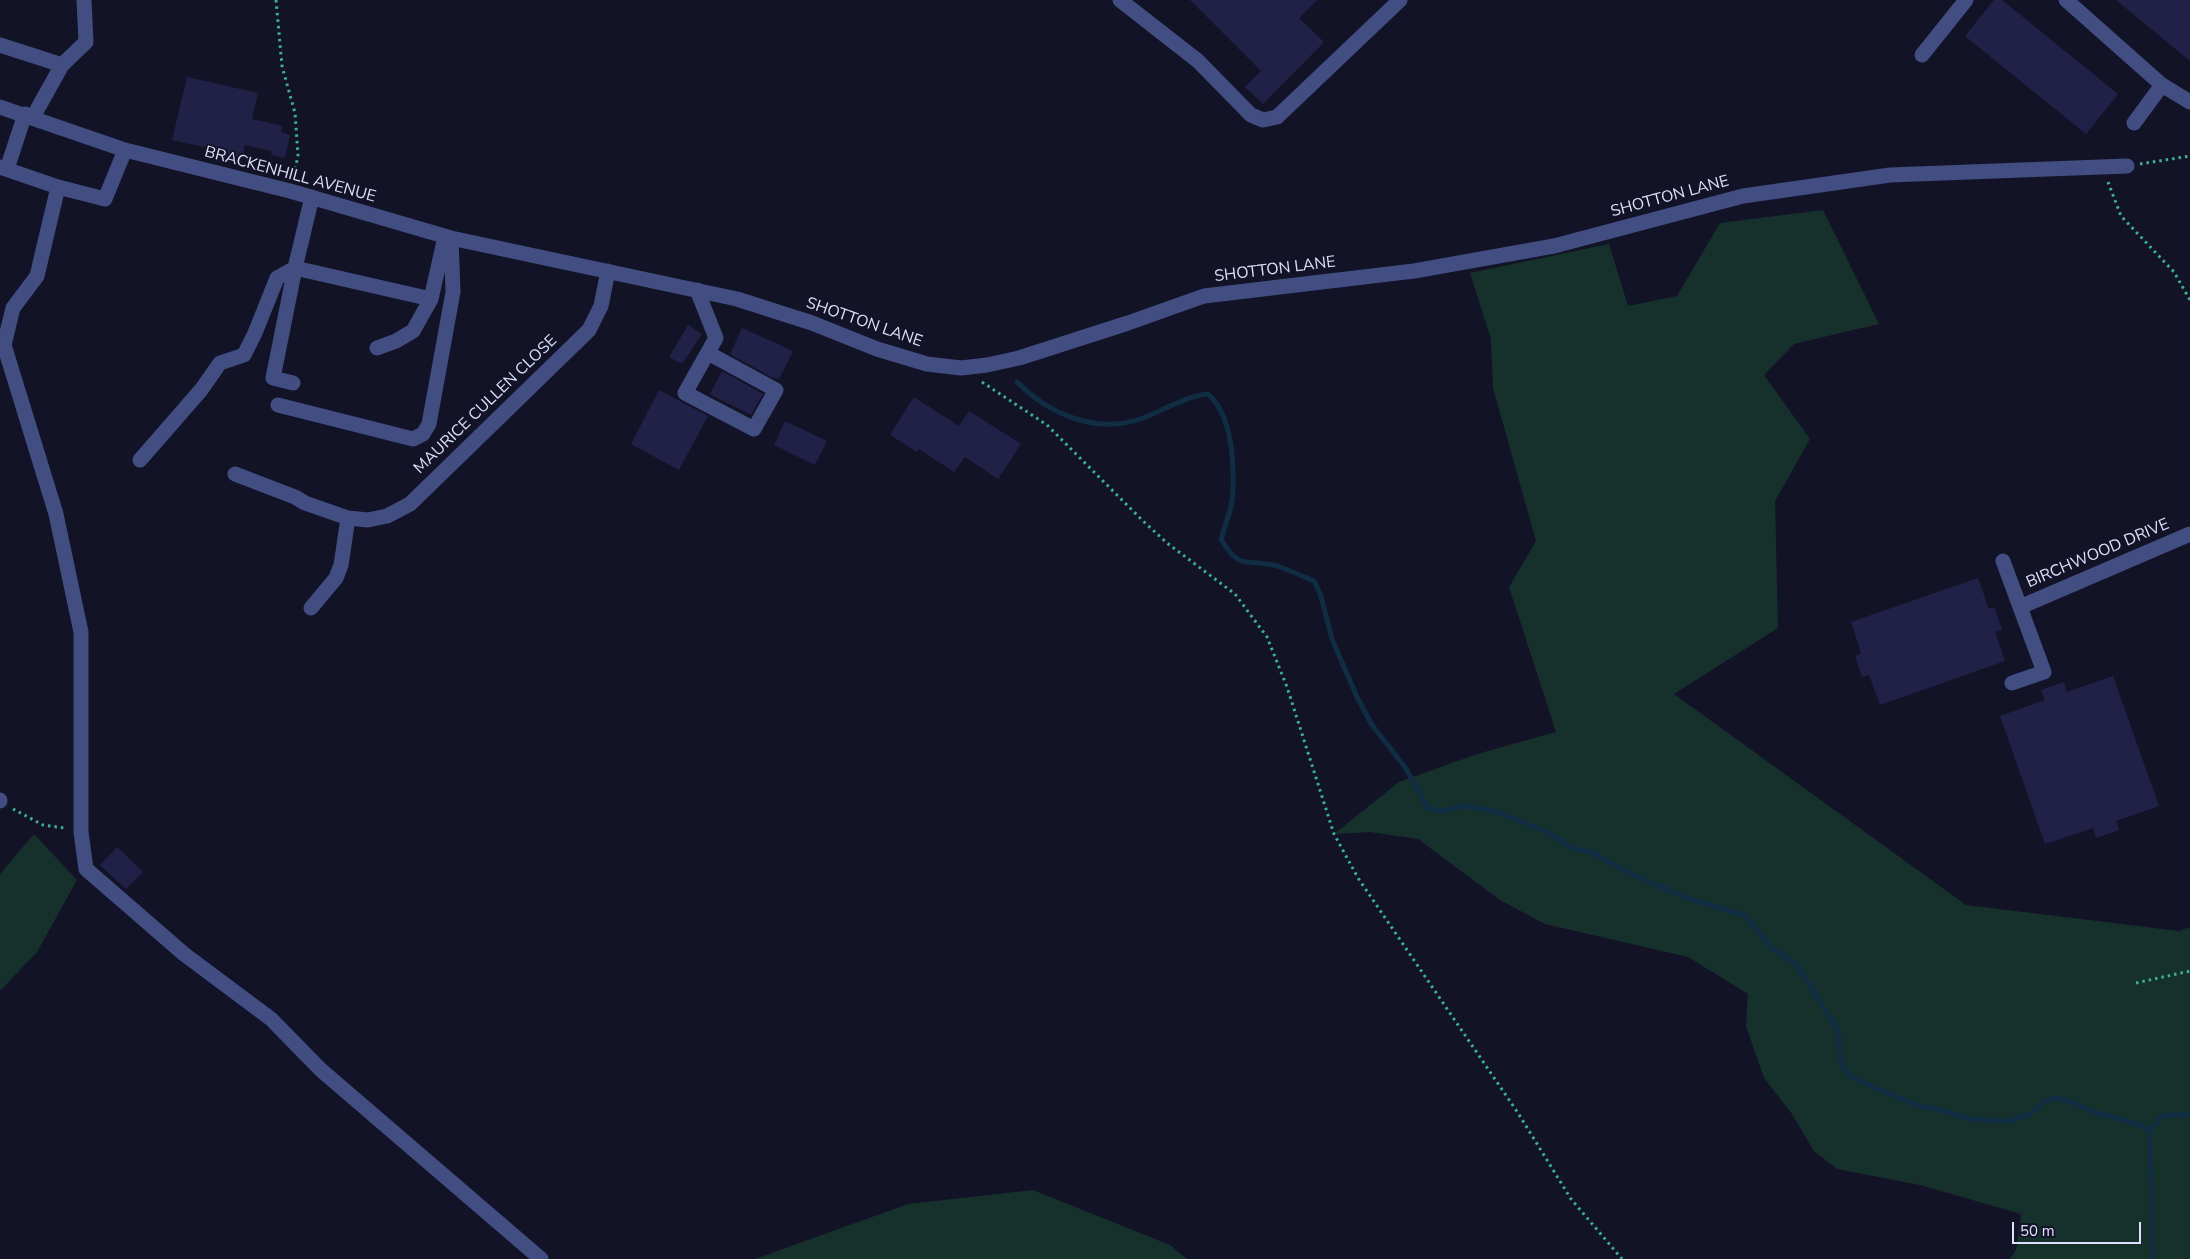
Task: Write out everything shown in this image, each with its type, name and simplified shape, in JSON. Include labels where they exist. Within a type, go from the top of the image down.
[{"type":"street","points":[[84,0],[86,42],[62,66],[29,115],[4,168],[58,187],[105,199],[125,150]]},
{"type":"street","points":[[1120,0],[1198,61],[1251,115],[1263,120],[1277,117],[1400,0]]},
{"type":"street","points":[[1922,55],[1966,0]]},
{"type":"street","points":[[2066,0],[2162,85],[2190,102]]},
{"type":"street","points":[[0,45],[62,66]]},
{"type":"street","points":[[2134,123],[2162,85]]},
{"type":"street","name":"BRACKENHILL AVENUE","points":[[0,107],[29,115],[125,150],[290,191],[448,238]]},
{"type":"street","name":"SHOTTON LANE","points":[[448,238],[737,299],[784,314],[877,350],[927,364],[961,368],[987,366],[1019,358],[1204,296],[1414,271],[1554,246],[1743,196],[1890,176],[2127,166]]},
{"type":"street","points":[[58,187],[38,276],[13,308],[4,344],[56,514],[81,632],[81,832],[86,869],[184,954],[271,1019],[321,1070],[405,1141],[493,1220],[541,1259]]},
{"type":"street","points":[[293,383],[273,378],[295,268],[312,198]]},
{"type":"street","points":[[377,348],[396,341],[413,331],[431,299],[448,238]]},
{"type":"street","points":[[278,405],[413,439],[422,434],[429,424],[453,292],[448,238]]},
{"type":"street","points":[[140,460],[201,390],[220,363],[244,356],[277,278],[295,268],[431,299]]},
{"type":"street","name":"MAURICE CULLEN CLOSE","points":[[235,474],[295,497],[305,503],[348,518],[368,520],[387,516],[410,504],[589,330],[601,306],[608,271]]},
{"type":"street","points":[[698,290],[716,338],[685,393],[754,429],[776,390],[708,353]]},
{"type":"street","points":[[311,608],[336,578],[341,565],[348,518]]},
{"type":"street","name":"BIRCHWOOD DRIVE","points":[[2020,607],[2190,534]]},
{"type":"street","points":[[2003,562],[2044,672],[2012,683]]},
{"type":"path","points":[[276,0],[282,66],[295,113],[298,155],[290,191]]},
{"type":"path","points":[[2127,166],[2190,156]]},
{"type":"path","points":[[2100,168],[2107,180],[2121,216],[2174,272],[2190,300]]},
{"type":"path","points":[[961,368],[1047,425],[1161,538],[1235,594],[1267,637],[1286,687],[1334,834],[1358,878],[1518,1113],[1570,1199],[1622,1259]]},
{"type":"path","points":[[0,800],[43,825],[81,832]]},
{"type":"path","points":[[2136,982],[2190,971]]},
{"type":"green space","points":[[1823,210],[1879,324],[1794,344],[1764,375],[1810,439],[1775,501],[1778,628],[1674,694],[1966,905],[2179,931],[2190,927],[2190,1259],[2010,1259],[2016,1250],[2021,1214],[1920,1185],[1837,1169],[1814,1151],[1792,1114],[1764,1078],[1746,1026],[1748,994],[1688,957],[1545,924],[1500,900],[1418,839],[1370,832],[1334,834],[1399,782],[1477,754],[1556,732],[1509,587],[1536,541],[1493,388],[1491,339],[1470,273],[1609,244],[1628,306],[1677,296],[1720,223]]},
{"type":"green space","points":[[34,834],[77,880],[37,952],[0,991],[0,874]]},
{"type":"green space","points":[[1033,1190],[1170,1245],[1187,1259],[755,1259],[908,1204]]},
{"type":"building","points":[[1190,0],[1317,0],[1299,18],[1324,42],[1263,104],[1245,87],[1261,71]]},
{"type":"building","points":[[1994,0],[2002,0],[2118,94],[2086,134],[1965,36]]},
{"type":"building","points":[[2116,0],[2190,0],[2190,61]]},
{"type":"building","points":[[187,77],[258,93],[252,119],[282,126],[281,132],[290,135],[285,158],[271,155],[272,151],[245,145],[242,160],[221,156],[222,151],[172,140]]},
{"type":"building","points":[[688,325],[702,334],[682,364],[669,357]]},
{"type":"building","points":[[742,328],[793,351],[779,379],[771,377],[730,354]]},
{"type":"building","points":[[722,371],[763,394],[751,415],[710,394]]},
{"type":"building","points":[[659,390],[708,416],[679,470],[631,444]]},
{"type":"building","points":[[914,397],[959,426],[969,411],[1021,444],[998,479],[965,457],[954,472],[919,449],[917,452],[890,435]]},
{"type":"building","points":[[785,421],[827,441],[815,465],[774,445]]},
{"type":"building","points":[[1978,578],[1989,609],[1994,607],[2002,629],[1995,632],[2005,661],[1880,705],[1869,675],[1862,677],[1855,656],[1861,653],[1851,622]]},
{"type":"building","points":[[2113,676],[2159,806],[2116,821],[2119,830],[2096,838],[2093,828],[2045,844],[2000,716],[2045,700],[2041,690],[2064,682],[2067,692]]},
{"type":"building","points":[[117,847],[143,872],[126,889],[100,865]]},
{"type":"waterway","points":[[1017,382],[1044,404],[1075,419],[1092,423],[1126,423],[1143,418],[1183,400],[1208,394],[1216,403],[1227,425],[1232,452],[1233,496],[1221,539],[1233,556],[1239,560],[1277,566],[1314,581],[1321,596],[1332,639],[1357,697],[1372,725],[1405,767],[1428,808],[1441,811],[1464,806],[1492,810],[1543,830],[1573,848],[1594,853],[1627,872],[1689,899],[1745,915],[1771,948],[1796,964],[1838,1030],[1841,1064],[1850,1076],[1869,1085],[1922,1107],[1934,1108],[1969,1119],[2008,1121],[2030,1114],[2043,1102],[2053,1098],[2066,1100],[2097,1113],[2135,1123],[2150,1131]]},
{"type":"waterway","points":[[2153,1259],[2150,1131],[2162,1116],[2190,1114]]}]
